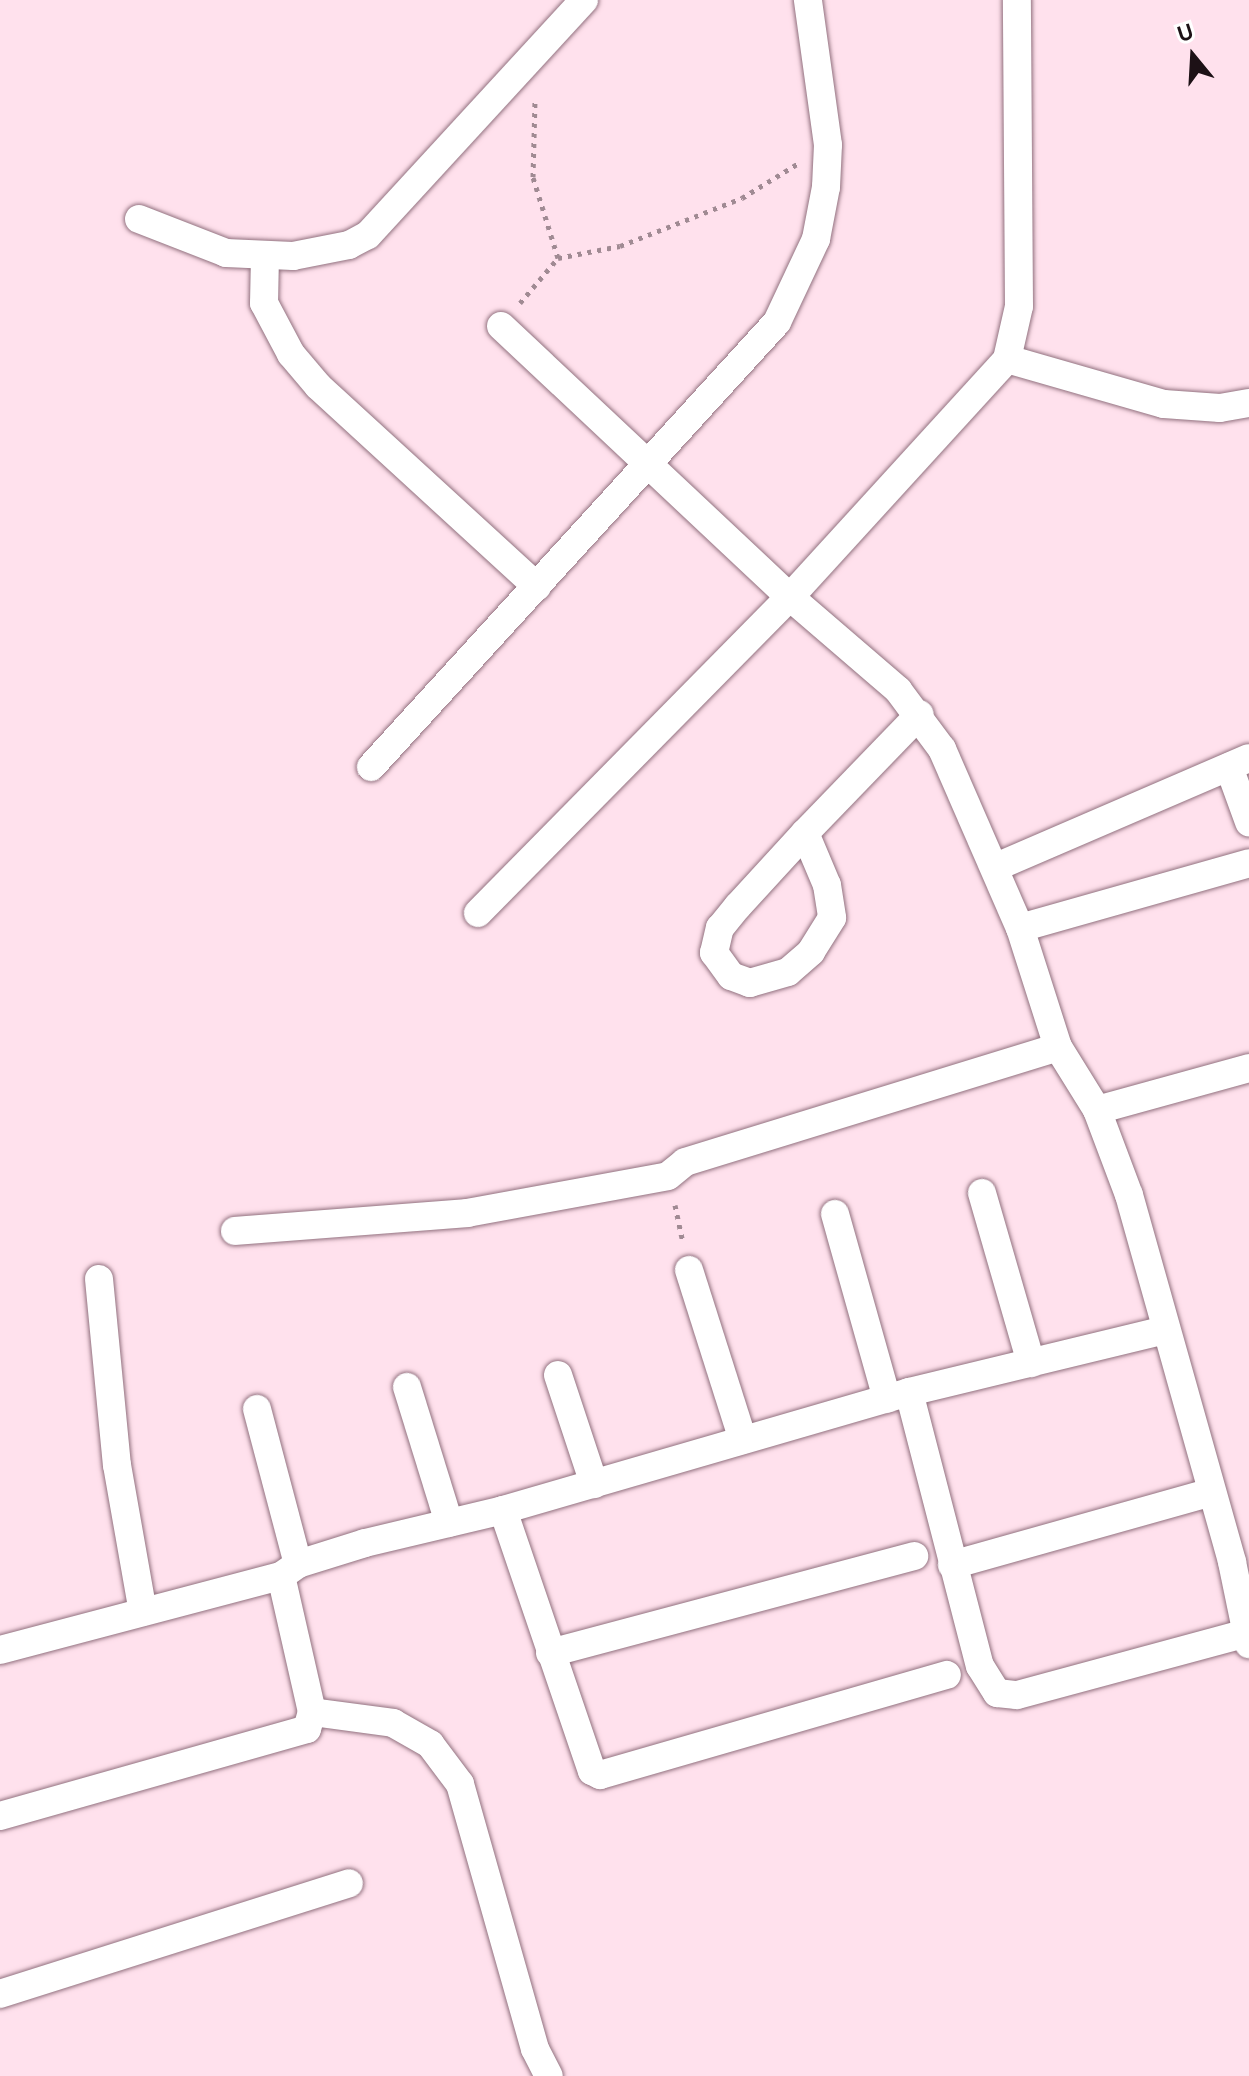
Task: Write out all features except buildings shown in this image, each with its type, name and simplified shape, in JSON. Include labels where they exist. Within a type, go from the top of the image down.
[{"type":"street","points":[[139,219],[188,242],[265,256],[324,252],[368,235],[584,0]]},
{"type":"street","points":[[371,767],[777,322],[816,239],[828,145],[808,0]]},
{"type":"street","points":[[478,913],[790,597],[1007,359],[1019,306],[1017,0]]},
{"type":"street","points":[[265,256],[264,303],[291,354],[318,386],[537,587]]},
{"type":"street","points":[[501,326],[790,597],[920,714],[942,749],[1020,928],[1058,1047],[1097,1110],[1129,1195],[1209,1493],[1241,1560],[1247,1638],[1006,1697],[997,1693],[980,1666],[952,1565],[898,1395],[835,1214]]},
{"type":"street","points":[[1007,359],[1164,404],[1220,408],[1249,403]]},
{"type":"street","points":[[805,833],[827,885],[832,918],[811,952],[788,972],[750,983],[731,976],[714,953],[714,939],[805,833],[920,714]]},
{"type":"street","points":[[996,867],[1239,763],[1249,822]]},
{"type":"street","points":[[1020,928],[1249,863]]},
{"type":"street","points":[[235,1231],[467,1213],[668,1176],[699,1158],[1058,1047]]},
{"type":"street","points":[[1097,1110],[1249,1068]]},
{"type":"street","points":[[982,1193],[1031,1363]]},
{"type":"street","points":[[689,1270],[743,1440]]},
{"type":"street","points":[[99,1279],[117,1465],[143,1612]]},
{"type":"street","points":[[0,1650],[503,1510],[898,1395],[1166,1330]]},
{"type":"street","points":[[558,1375],[594,1484]]},
{"type":"street","points":[[407,1387],[449,1523]]},
{"type":"street","points":[[0,1816],[307,1729],[312,1712],[290,1570],[257,1409]]},
{"type":"street","points":[[952,1565],[1209,1493]]},
{"type":"street","points":[[503,1510],[592,1771],[600,1775],[947,1675]]},
{"type":"street","points":[[550,1653],[914,1556]]},
{"type":"street","points":[[312,1712],[393,1723],[430,1744],[460,1784],[535,2049],[549,2076]]},
{"type":"street","points":[[0,1994],[349,1883]]},
{"type":"path","points":[[529,58],[538,122],[533,177],[558,258]]},
{"type":"path","points":[[501,326],[558,258],[620,246],[742,198],[828,145]]},
{"type":"path","points":[[668,1176],[689,1270]]}]
